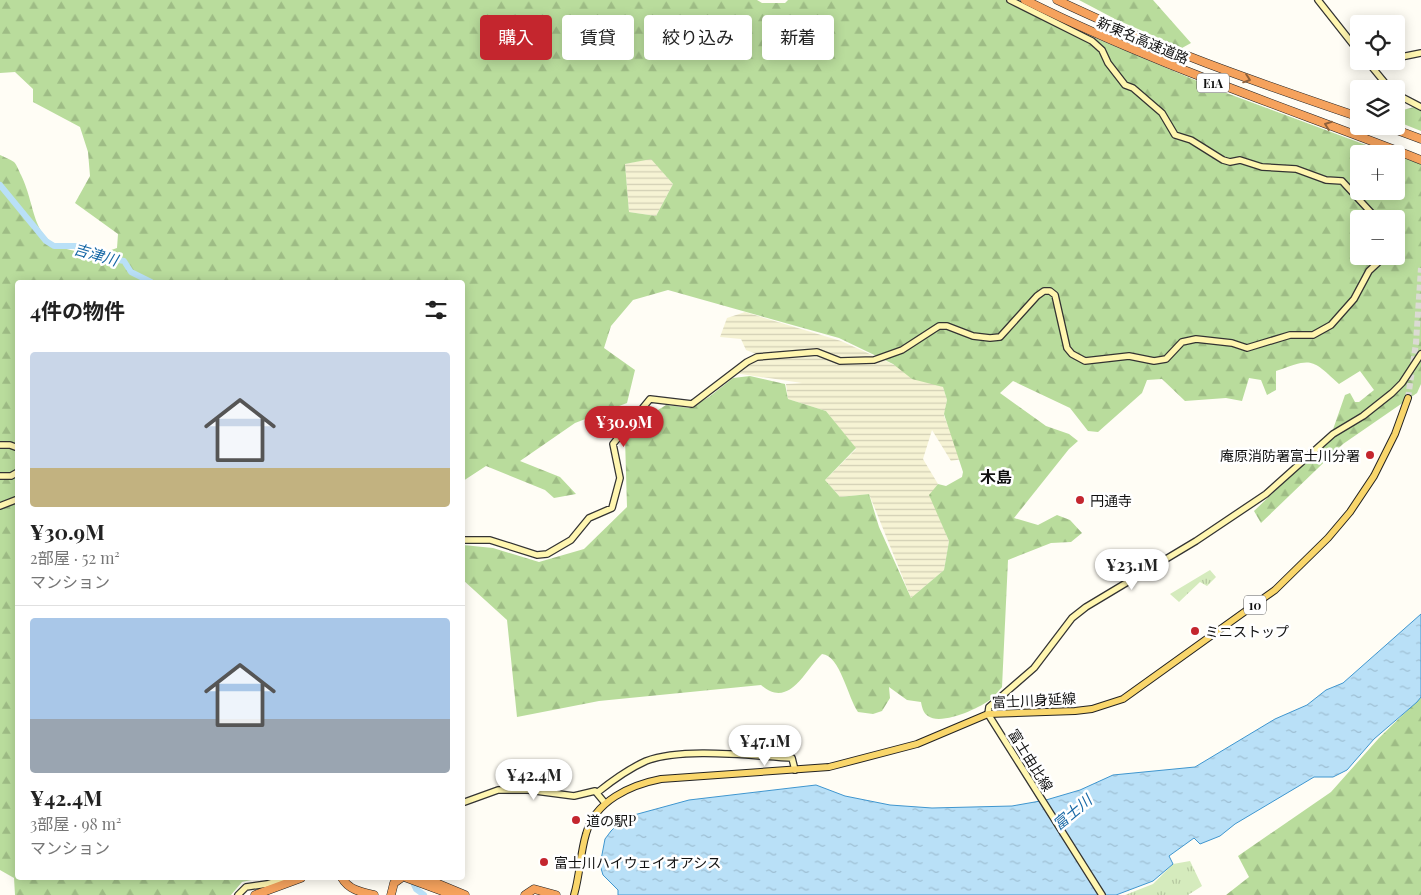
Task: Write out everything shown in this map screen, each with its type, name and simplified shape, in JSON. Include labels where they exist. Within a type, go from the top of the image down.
[{"type":"highway","name":"新東名高速道路","points":[[1025,0],[1096,34],[1193,75],[1421,160]]},
{"type":"highway","name":"新東名高速道路","points":[[1057,0],[1107,24],[1205,64],[1350,114]]},
{"type":"highway","points":[[1405,133],[1421,139]]},
{"type":"highway","points":[[255,895],[296,880]]},
{"type":"highway","points":[[343,880],[354,890],[374,895]]},
{"type":"highway","points":[[391,893],[394,883],[398,880]]},
{"type":"highway","points":[[422,880],[453,895]]},
{"type":"highway","points":[[422,880],[465,895]]},
{"type":"highway","points":[[524,895],[530,890],[539,889],[556,895]]},
{"type":"main road","name":"富士川身延線","points":[[574,895],[590,822],[605,803],[636,786],[661,779],[829,767],[899,750],[988,714],[1092,709],[1123,699],[1275,590],[1328,538],[1357,502],[1395,434],[1408,398]]},
{"type":"street","points":[[1010,0],[1092,41],[1102,50],[1108,63],[1126,85],[1134,88],[1162,113],[1175,135],[1191,140],[1222,160],[1230,162],[1240,160],[1262,167],[1296,169],[1326,180],[1342,181],[1368,210]]},
{"type":"street","points":[[1318,0],[1329,17],[1350,42]]},
{"type":"street","points":[[1405,56],[1421,53]]},
{"type":"street","points":[[1374,70],[1382,80]]},
{"type":"street","points":[[1405,99],[1421,107]]},
{"type":"street","points":[[465,540],[490,540],[537,555],[546,554],[571,540],[589,518],[612,508],[620,478],[614,441],[647,401],[656,398],[692,404],[747,362],[757,357],[817,352],[840,361],[883,358],[902,350],[939,326],[947,326],[973,336],[1000,337],[1037,296],[1050,291],[1055,295],[1067,348],[1072,354],[1085,361],[1129,356],[1154,361],[1166,359],[1182,342],[1196,339],[1232,343],[1248,348],[1290,335],[1313,335],[1331,325],[1354,298],[1370,271],[1376,265]]},
{"type":"street","points":[[988,714],[989,707],[995,700],[1034,668],[1072,618],[1086,607],[1255,502],[1333,434],[1364,416],[1392,393],[1402,383],[1421,354]]},
{"type":"street","points":[[0,445],[15,447]]},
{"type":"street","points":[[0,476],[11,476],[15,474]]},
{"type":"street","points":[[0,506],[15,500]]},
{"type":"street","name":"富士由比線","points":[[988,714],[1102,895]]},
{"type":"street","points":[[598,792],[612,780],[636,766],[672,755],[740,755],[792,758],[795,770]]},
{"type":"street","points":[[465,801],[498,790],[528,790],[574,796],[592,791],[598,792],[605,803]]},
{"type":"street","points":[[238,895],[246,886],[267,884],[280,880]]},
{"type":"shaded area","points":[[651,158],[673,184],[656,216],[629,212],[625,164]]},
{"type":"shaded area","points":[[745,312],[841,341],[943,387],[947,400],[944,416],[962,459],[951,461],[932,430],[923,459],[938,484],[930,495],[949,541],[944,570],[911,598],[869,494],[840,497],[825,480],[856,449],[826,411],[788,399],[786,384],[802,383],[734,373],[762,356],[746,350],[741,339],[720,337],[727,318]]},
{"type":"green space","points":[[0,0],[757,0],[762,3],[785,3],[788,0],[1005,0],[1221,91],[1366,145],[1350,145],[1350,200],[1405,200],[1405,159],[1421,164],[1421,384],[1417,393],[1343,444],[1261,523],[1254,511],[1330,438],[1345,395],[1350,393],[1355,402],[1359,402],[1374,390],[1360,371],[1339,384],[1316,365],[1310,363],[1297,364],[1276,371],[1276,390],[1267,395],[1261,380],[1249,378],[1242,401],[1226,398],[1185,401],[1162,379],[1147,380],[1142,393],[1098,432],[1088,431],[1070,408],[1013,381],[1000,393],[1046,426],[1069,434],[1078,441],[1069,449],[1014,518],[1038,525],[1057,515],[1070,520],[1082,533],[1071,542],[1051,543],[1008,560],[1002,687],[986,703],[960,715],[934,719],[925,713],[921,702],[907,700],[889,687],[890,698],[882,711],[873,714],[858,712],[839,669],[828,656],[822,654],[796,685],[780,693],[771,692],[761,685],[599,701],[517,717],[507,620],[465,582],[465,545],[493,548],[539,562],[584,549],[627,507],[625,438],[645,418],[666,405],[690,408],[709,397],[733,378],[750,376],[785,384],[788,399],[826,411],[856,448],[825,480],[840,497],[869,494],[879,527],[911,598],[944,570],[949,541],[929,495],[938,484],[946,486],[962,477],[963,472],[944,414],[947,400],[943,387],[912,379],[893,364],[839,338],[668,290],[633,300],[611,326],[604,348],[635,370],[627,403],[575,423],[520,461],[560,477],[576,494],[554,498],[545,490],[486,466],[465,480],[465,280],[15,280],[15,880],[252,880],[242,882],[231,895],[15,895],[14,878],[0,870],[0,155],[16,165],[26,188],[37,223],[42,232],[60,247],[86,253],[106,251],[117,248],[118,234],[75,203],[90,176],[88,152],[80,127],[33,102],[33,89],[15,72],[0,73]],"holes":[[[651,159],[673,184],[656,216],[629,212],[625,164]]]},
{"type":"green space","points":[[1079,0],[1153,0],[1191,43],[1182,48],[1115,19]]},
{"type":"green space","points":[[1421,105],[1421,131],[1405,125],[1405,109]]},
{"type":"green space","points":[[1210,570],[1216,577],[1207,586],[1200,582],[1179,602],[1170,594]]},
{"type":"green space","points":[[1421,697],[1421,895],[1226,895],[1249,877],[1238,856],[1331,792],[1379,738]]},
{"type":"green space","points":[[1190,861],[1202,886],[1188,895],[1125,895],[1153,884],[1173,864]]},
{"type":"water","name":"富士川","points":[[1421,614],[1421,697],[1374,739],[1347,770],[1333,777],[1314,777],[1235,824],[1220,836],[1200,844],[1194,838],[1169,856],[1173,864],[1153,881],[1116,895],[618,895],[618,890],[603,875],[600,865],[605,839],[622,820],[689,800],[816,785],[845,796],[890,805],[932,808],[1012,806],[1046,800],[1080,790],[1113,775],[1195,767],[1275,719],[1307,705],[1326,690],[1343,683]]},
{"type":"waterway","name":"吉津川","points":[[0,185],[46,241],[54,246],[75,246],[90,254],[124,261],[131,272],[147,280]]},
{"type":"waterway","name":"吉津川","points":[[412,880],[416,889],[424,895]]},
{"type":"tunnel","points":[[1408,398],[1416,343],[1421,268]]},
{"type":"place","name":"庵原消防署富士川分署","points":[[1370,455]]},
{"type":"place","name":"円通寺","points":[[1080,500]]},
{"type":"place","name":"ミニストップ","points":[[1195,631]]},
{"type":"place","name":"道の駅P","points":[[576,820]]},
{"type":"place","name":"富士川ハイウェイオアシス","points":[[544,862]]},
{"type":"district","name":"木島","points":[[996,476]]}]
